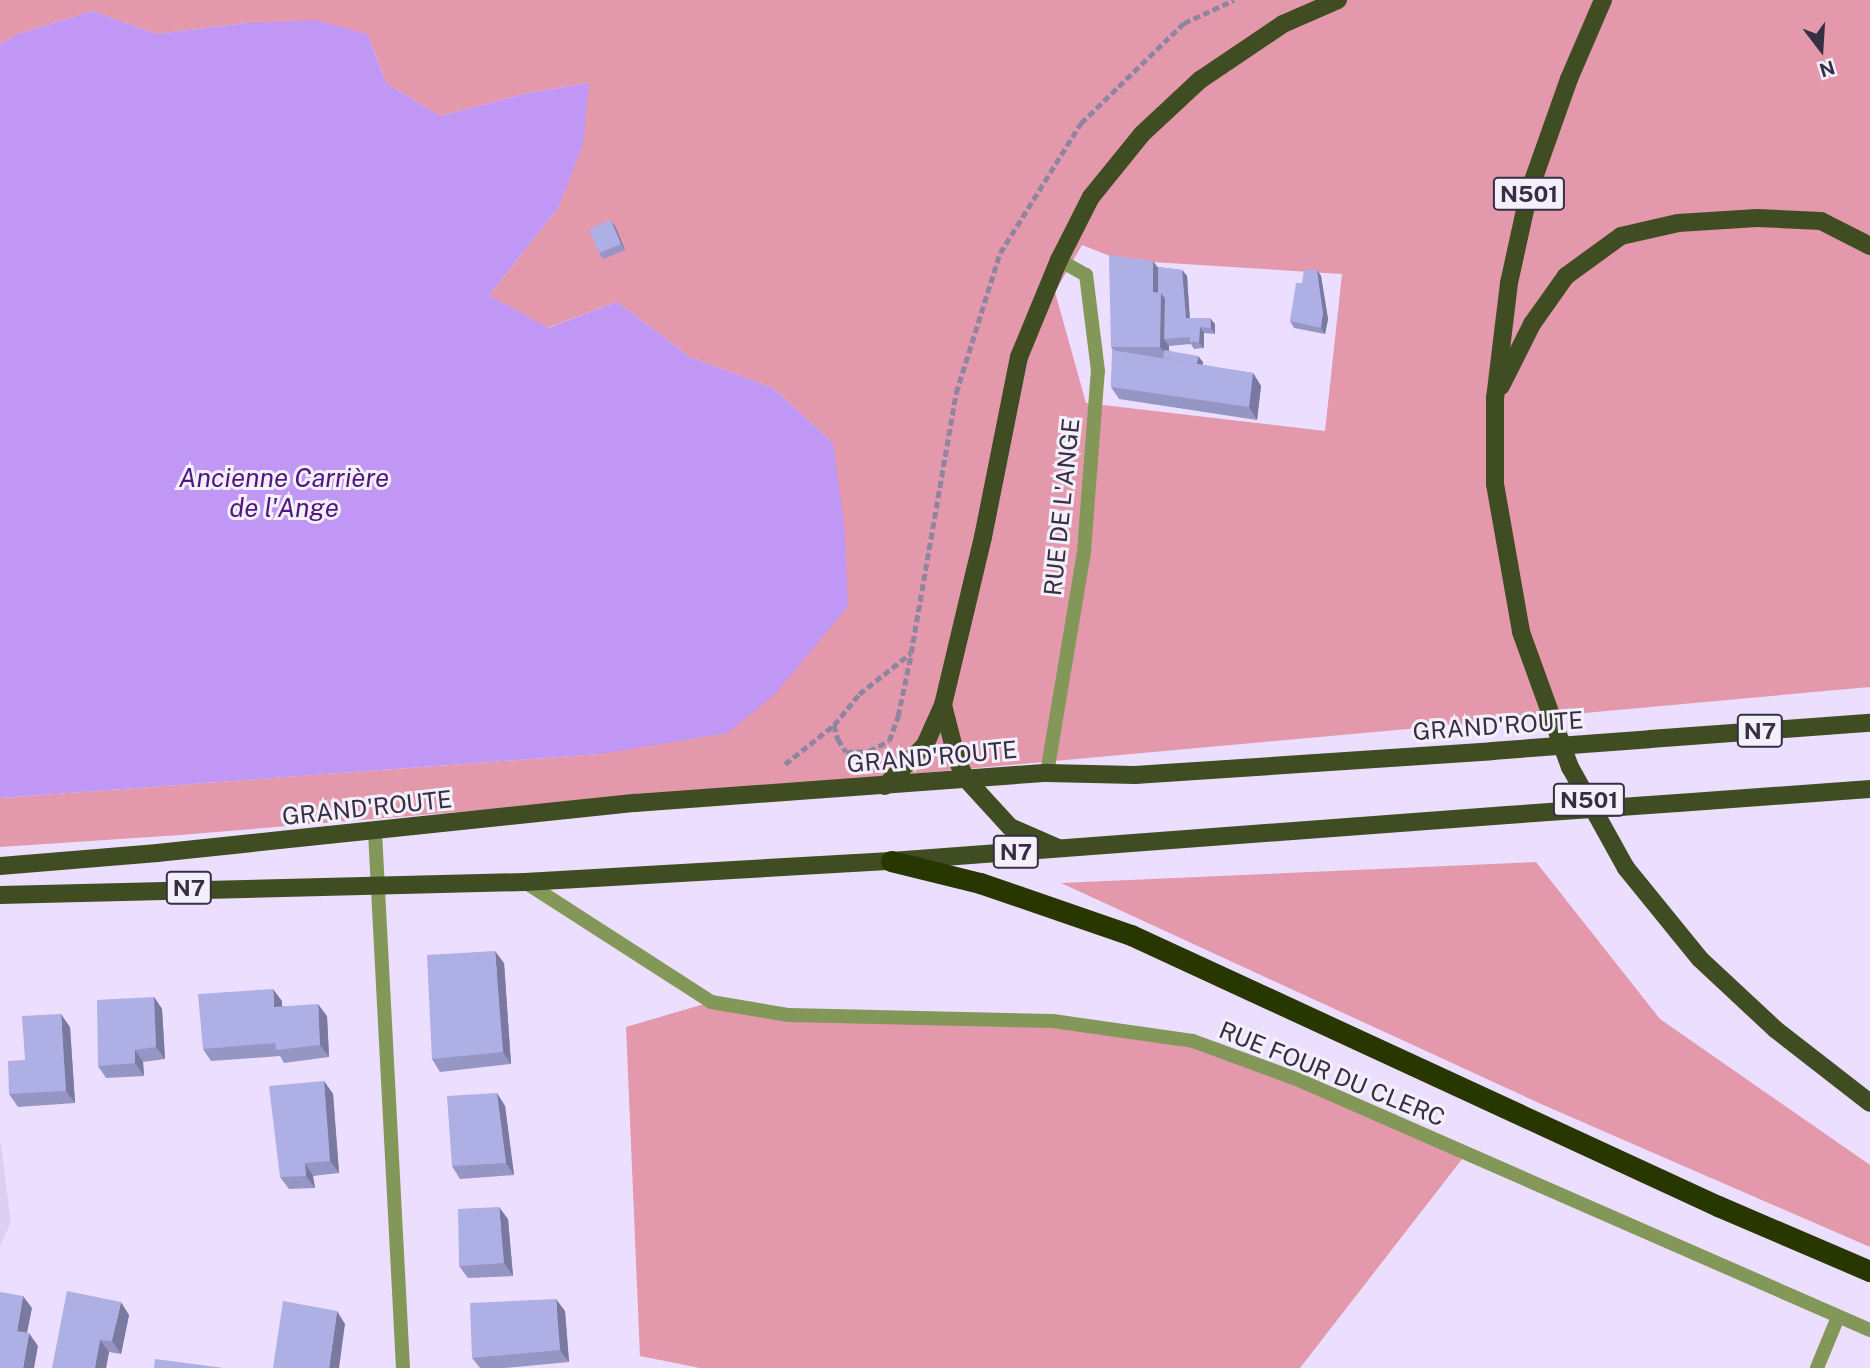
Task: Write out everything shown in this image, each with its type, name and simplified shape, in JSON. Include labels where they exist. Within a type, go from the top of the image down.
[{"type":"highway","points":[[891,861],[980,883],[1131,935],[1718,1206],[1870,1271]]},
{"type":"main road","points":[[885,786],[925,745],[943,705],[983,537],[1019,357],[1059,260],[1091,197],[1142,134],[1200,80],[1283,24],[1338,0]]},
{"type":"main road","name":"N501","points":[[1603,0],[1569,79],[1529,192],[1509,283],[1495,398],[1495,484],[1521,632],[1570,767],[1626,868],[1700,959],[1774,1029],[1870,1103]]},
{"type":"main road","points":[[1495,398],[1532,324],[1566,276],[1621,236],[1678,223],[1757,218],[1821,221],[1870,246]]},
{"type":"main road","points":[[943,705],[957,760],[966,779],[1010,827],[1059,849]]},
{"type":"main road","name":"GRAND'ROUTE","points":[[0,866],[375,832],[635,803],[1046,773],[1135,775],[1870,723]]},
{"type":"main road","name":"N7","points":[[0,895],[525,881],[891,861],[1870,789]]},
{"type":"street","name":"RUE DE L'ANGE","points":[[1046,773],[1084,551],[1098,371],[1086,275],[1059,260]]},
{"type":"street","points":[[375,832],[402,1368]]},
{"type":"street","name":"RUE FOUR DU CLERC","points":[[525,881],[711,1002],[789,1015],[1053,1021],[1193,1041],[1299,1080],[1870,1330]]},
{"type":"street","points":[[1817,1368],[1838,1317]]},
{"type":"path","points":[[834,725],[846,752],[869,751],[889,741],[898,716],[956,393],[1000,253],[1081,123],[1184,23],[1234,0]]},
{"type":"path","points":[[738,796],[785,764],[834,725],[859,694],[911,653]]},
{"type":"shaded area","points":[[0,0],[1870,0],[1870,687],[856,779],[180,835],[0,847],[0,798],[600,754],[833,443],[773,388],[690,357],[617,302],[547,328],[489,295],[558,208],[589,83],[528,93],[440,116],[387,84],[367,34],[247,23],[156,34],[93,11],[18,34],[0,44]],"holes":[[[1082,245],[1120,260],[1342,274],[1325,431],[1086,403],[1055,292]]]},
{"type":"shaded area","points":[[1536,862],[1660,1019],[1870,1165],[1870,1247],[1541,1104],[1061,883]]},
{"type":"shaded area","points":[[711,1002],[789,1015],[1053,1021],[1193,1041],[1466,1154],[1300,1368],[700,1368],[640,1356],[626,1027]]},
{"type":"shaded area","points":[[0,1138],[11,1222],[0,1246]]},
{"type":"water","name":"Ancienne Carrière de l'Ange","points":[[93,11],[156,34],[247,23],[316,20],[367,34],[387,84],[440,116],[528,93],[589,83],[583,145],[558,208],[489,295],[548,328],[617,302],[690,357],[773,388],[833,443],[844,521],[848,606],[776,693],[728,733],[600,754],[0,798],[0,44],[18,34]]},
{"type":"building","points":[[611,220],[621,244],[599,253],[589,229]]},
{"type":"building","points":[[1109,255],[1153,261],[1153,292],[1161,293],[1160,347],[1111,347]]},
{"type":"building","points":[[1158,267],[1182,270],[1186,318],[1210,318],[1211,328],[1200,327],[1199,342],[1190,342],[1190,337],[1164,339],[1165,299],[1158,293]]},
{"type":"building","points":[[1304,270],[1317,270],[1323,313],[1321,328],[1290,321],[1296,283],[1302,283]]},
{"type":"building","points":[[1112,350],[1253,373],[1249,407],[1111,387]]},
{"type":"building","points":[[1164,350],[1198,356],[1197,364],[1163,358]]},
{"type":"building","points":[[495,951],[503,1052],[432,1059],[427,955]]},
{"type":"building","points":[[273,989],[274,1007],[318,1004],[320,1045],[276,1050],[275,1043],[203,1049],[198,994]]},
{"type":"building","points":[[154,997],[156,1047],[135,1050],[135,1063],[98,1066],[97,1000]]},
{"type":"building","points":[[61,1014],[66,1091],[9,1094],[8,1061],[25,1060],[22,1016]]},
{"type":"building","points":[[324,1081],[330,1161],[305,1163],[306,1176],[280,1177],[269,1086]]},
{"type":"building","points":[[497,1093],[506,1163],[452,1166],[447,1096]]},
{"type":"building","points":[[499,1207],[504,1263],[459,1266],[458,1209]]},
{"type":"building","points":[[67,1291],[121,1302],[112,1341],[100,1340],[95,1368],[52,1368]]},
{"type":"building","points":[[0,1292],[23,1296],[17,1331],[29,1333],[23,1368],[0,1368]]},
{"type":"building","points":[[556,1299],[560,1350],[472,1358],[470,1303]]},
{"type":"building","points":[[283,1301],[337,1311],[329,1368],[273,1368]]},
{"type":"building","points":[[155,1359],[224,1368],[154,1368]]}]
